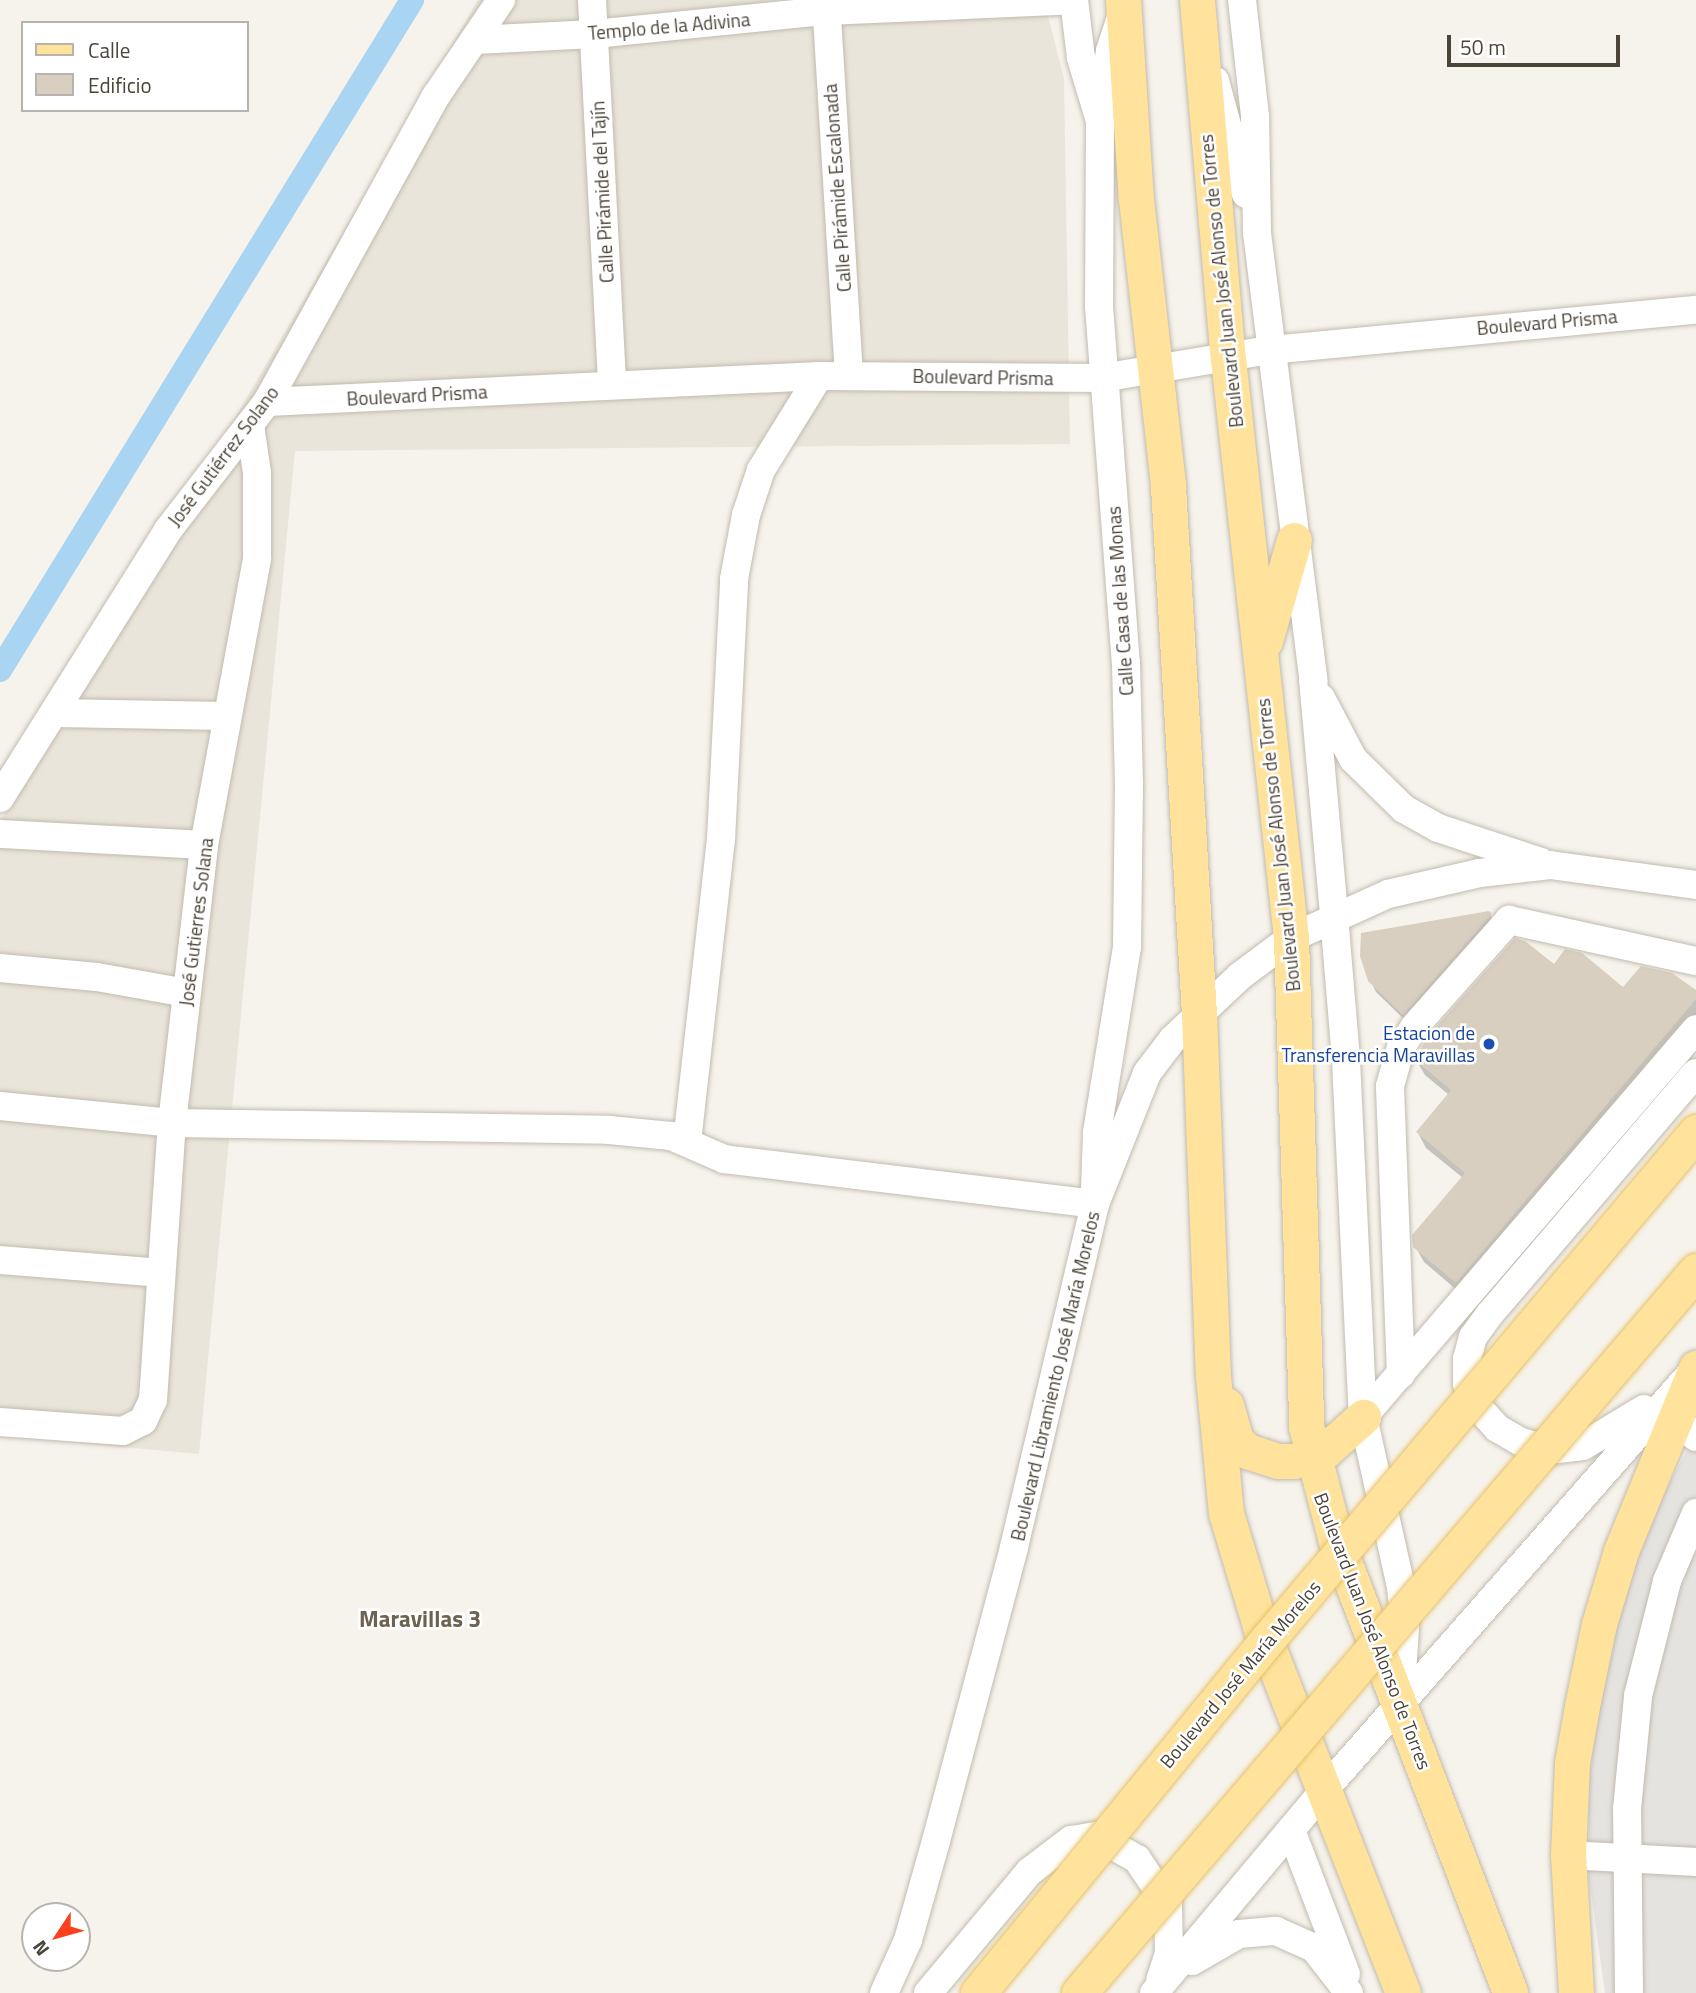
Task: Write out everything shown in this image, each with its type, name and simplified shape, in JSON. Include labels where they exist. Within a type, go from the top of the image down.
[{"type":"main road","points":[[1124,5],[1136,199],[1168,486],[1199,1014],[1213,1376],[1226,1513],[1253,1606],[1403,1993]]},
{"type":"main road","name":"Boulevard Juan José Alonso de Torres","points":[[1198,11],[1227,358],[1291,938],[1306,1426],[1311,1457],[1336,1541],[1510,1993]]},
{"type":"main road","points":[[1259,661],[1294,540]]},
{"type":"main road","name":"Boulevard José María Morelos","points":[[978,1993],[1267,1640],[1696,1132]]},
{"type":"main road","points":[[1207,1179],[1220,1238],[1229,1426],[1247,1451],[1261,1458],[1294,1461],[1326,1450],[1363,1417]]},
{"type":"main road","points":[[1079,1993],[1696,1271]]},
{"type":"main road","points":[[1576,1993],[1568,1854],[1572,1763],[1599,1623],[1622,1552],[1686,1429],[1696,1368]]},
{"type":"street","name":"José Gutiérrez Solano","points":[[0,798],[168,530],[204,478],[267,402],[436,96],[501,0]]},
{"type":"street","name":"Calle Pirámide del Tajín","points":[[592,0],[612,383]]},
{"type":"street","name":"Templo de la Adivina","points":[[475,40],[594,34],[826,6],[1074,0]]},
{"type":"street","name":"Calle Casa de las Monas","points":[[1074,0],[1082,58],[1100,121],[1102,378],[1126,663],[1127,947],[1097,1133],[1095,1204]]},
{"type":"street","points":[[1242,0],[1255,116],[1257,233],[1313,679],[1334,916],[1363,1417],[1401,1587],[1405,1628],[1400,1705]]},
{"type":"street","points":[[1100,121],[1110,51],[1124,5]]},
{"type":"street","name":"Calle Pirámide Escalonada","points":[[826,6],[849,375]]},
{"type":"street","points":[[1198,11],[1257,233]]},
{"type":"street","name":"Boulevard Prisma","points":[[267,402],[612,383],[849,375],[1102,378],[1270,350],[1696,310]]},
{"type":"street","points":[[687,1143],[721,840],[734,579],[746,515],[761,470],[819,376]]},
{"type":"street","name":"José Gutierres Solana","points":[[0,1422],[123,1431],[143,1421],[157,1387],[160,1273],[173,1123],[204,845],[257,558],[257,473],[250,425]]},
{"type":"street","points":[[1313,679],[1353,759],[1404,809],[1438,828],[1550,865]]},
{"type":"street","points":[[54,713],[227,716]]},
{"type":"street","points":[[0,834],[204,845]]},
{"type":"street","name":"Boulevard Libramiento José María Morelos","points":[[884,1993],[908,1940],[1014,1547],[1095,1204],[1147,1073],[1199,1014],[1291,938],[1334,916],[1433,882],[1550,865],[1696,885]]},
{"type":"street","points":[[1401,1374],[1390,1086],[1393,1066],[1415,1026],[1509,920],[1696,961]]},
{"type":"street","points":[[0,968],[97,977],[187,993]]},
{"type":"street","points":[[1363,1417],[1696,1030]]},
{"type":"street","points":[[1696,1073],[1489,1315],[1473,1337],[1467,1384],[1497,1428],[1521,1443],[1551,1450],[1583,1446],[1611,1433],[1696,1368]]},
{"type":"street","points":[[0,1106],[173,1123],[609,1130],[671,1136],[724,1159],[1095,1204]]},
{"type":"street","points":[[0,1260],[160,1273]]},
{"type":"street","points":[[1155,1991],[1325,1789],[1696,1368]]},
{"type":"street","points":[[1629,1993],[1627,1809],[1637,1696],[1667,1581],[1696,1513]]},
{"type":"street","points":[[1291,1830],[1351,1993]]},
{"type":"street","points":[[929,1993],[1029,1872],[1071,1840],[1096,1836],[1137,1859],[1168,1905],[1168,1953],[1155,1991]]},
{"type":"street","points":[[1568,1854],[1628,1855],[1696,1862]]},
{"type":"street","points":[[1155,1991],[1217,1944],[1256,1930],[1287,1934],[1314,1948],[1351,1993]]},
{"type":"shaded area","points":[[478,0],[1044,0],[1064,78],[1070,444],[295,451],[199,1454],[0,1436],[0,822]]},
{"type":"shaded area","points":[[1696,1434],[1696,1993],[1605,1993],[1589,1878],[1589,1776],[1603,1668],[1622,1586],[1655,1510]]},
{"type":"building","points":[[1489,911],[1492,914],[1403,1015],[1368,981],[1360,956],[1361,933]]},
{"type":"building","points":[[1515,938],[1525,941],[1554,964],[1565,949],[1582,953],[1623,987],[1641,966],[1672,973],[1696,990],[1696,999],[1456,1283],[1413,1247],[1412,1235],[1465,1173],[1416,1132],[1451,1090],[1415,1060],[1428,1036]]},
{"type":"waterway","points":[[0,670],[412,0]]},
{"type":"place","name":"Estacion de Transferencia Maravillas","points":[[1489,1044]]},
{"type":"district","name":"Maravillas 3","points":[[420,1619]]}]
